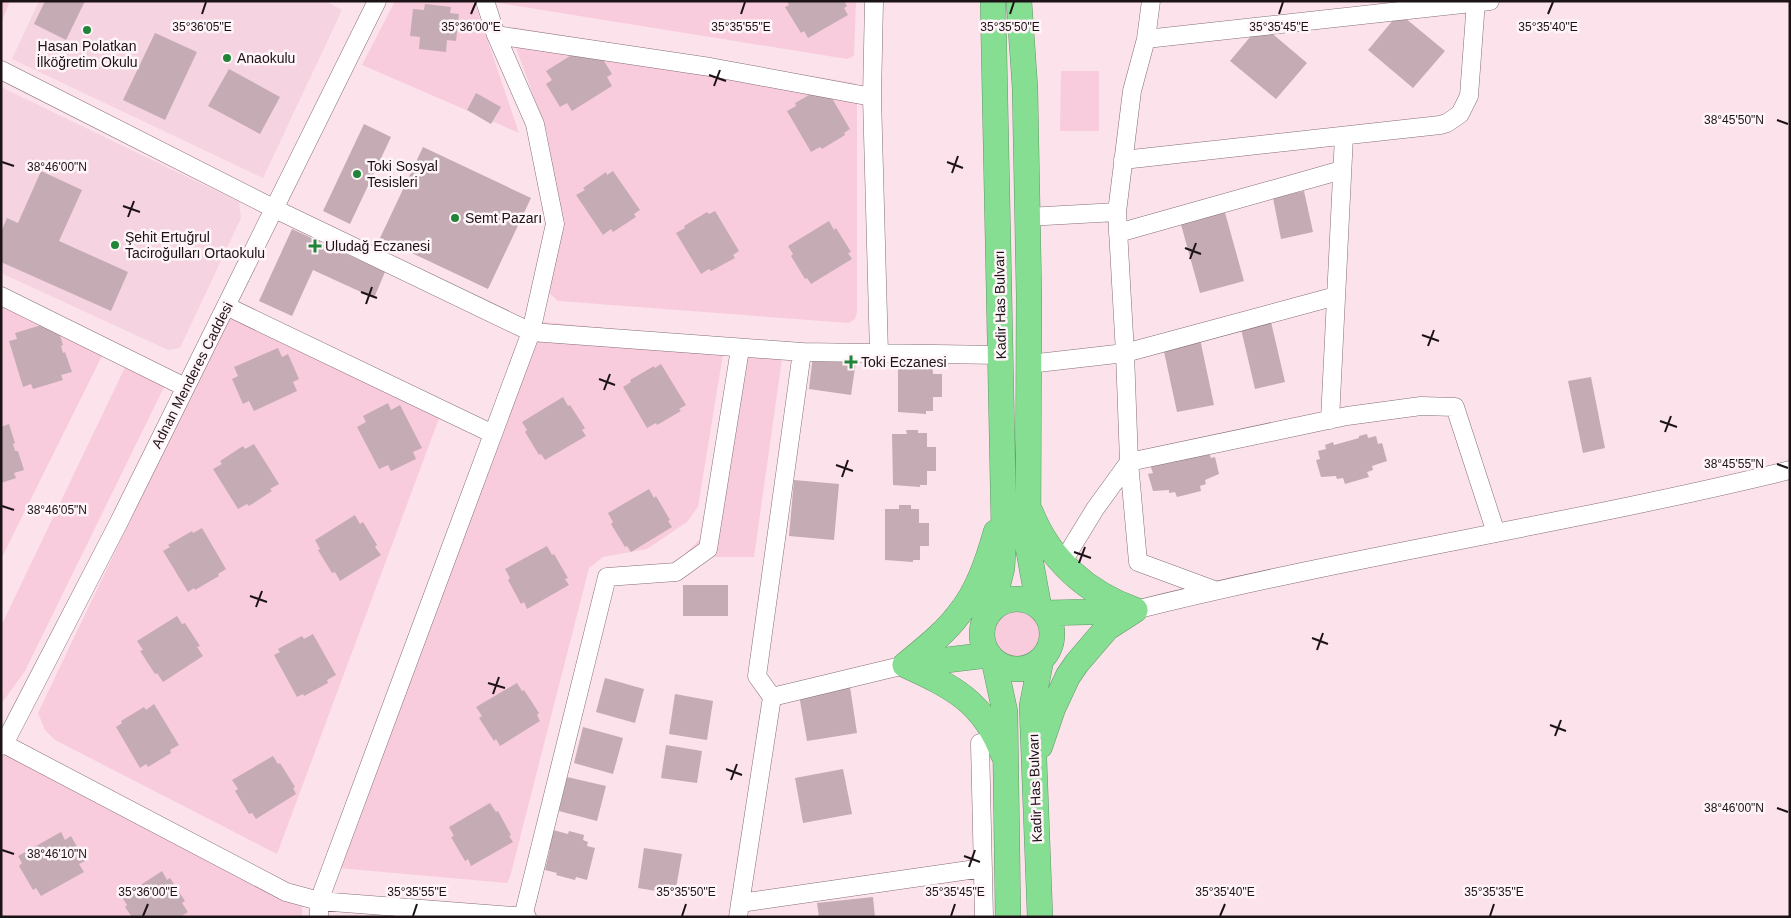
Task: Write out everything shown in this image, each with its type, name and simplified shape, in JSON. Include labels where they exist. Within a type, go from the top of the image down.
[{"type":"highway","name":"Kadir Has Bulvarı","points":[[988,615],[998,588],[1004,551],[993,1]]},
{"type":"highway","name":"Kadir Has Bulvarı","points":[[1019,1],[1025,88],[1028,217],[1028,507],[1030,562],[1042,610]]},
{"type":"highway","points":[[905,666],[949,626],[967,604],[990,552],[1004,503]]},
{"type":"highway","points":[[1028,507],[1045,541],[1075,576],[1094,591],[1120,605],[1135,610]]},
{"type":"highway","points":[[905,666],[988,615],[1007,600],[1016,598],[1032,602],[1042,610],[1052,629],[1050,646],[1044,656]]},
{"type":"highway","points":[[1042,610],[1135,610]]},
{"type":"highway","points":[[988,615],[982,639],[991,658],[1001,666],[1018,669],[1026,668],[1044,656],[1107,628],[1135,610]]},
{"type":"highway","points":[[1035,784],[1046,726],[1060,692],[1077,663],[1107,628]]},
{"type":"highway","name":"Kadir Has Bulvarı","points":[[1040,917],[1032,706],[1044,656]]},
{"type":"highway","name":"Kadir Has Bulvarı","points":[[991,658],[1005,712],[1008,917]]},
{"type":"highway","points":[[905,666],[991,658]]},
{"type":"highway","points":[[905,666],[954,689],[970,702],[991,727],[1003,754],[1006,768]]},
{"type":"street","points":[[319,909],[531,332],[555,224],[535,124],[496,35],[485,1]]},
{"type":"street","points":[[874,1],[872,97],[879,354]]},
{"type":"street","points":[[1151,1],[1146,39],[1132,91],[1117,212],[1129,462],[1138,562],[1214,590]]},
{"type":"street","name":"Adnan Menderes Caddesi","points":[[2,745],[118,524],[275,209],[374,2]]},
{"type":"street","points":[[1123,160],[1440,125],[1447,122],[1460,114],[1470,96],[1481,2],[1146,39]]},
{"type":"street","points":[[496,35],[710,67],[872,97]]},
{"type":"street","points":[[1,70],[275,209],[531,332],[740,349],[879,354],[1001,355]]},
{"type":"street","points":[[1330,420],[1344,136]]},
{"type":"street","points":[[1118,233],[1342,170]]},
{"type":"street","points":[[1028,217],[1117,212]]},
{"type":"street","points":[[1,296],[185,387]]},
{"type":"street","points":[[1029,364],[1125,353],[1336,296]]},
{"type":"street","points":[[226,306],[493,434]]},
{"type":"street","points":[[523,917],[606,577],[676,572],[708,549],[740,349]]},
{"type":"street","points":[[802,352],[757,676],[772,697],[739,910],[983,875],[1008,879]]},
{"type":"street","points":[[1062,563],[1095,509],[1129,462],[1330,420],[1420,406],[1455,407],[1496,533]]},
{"type":"street","points":[[1135,610],[1214,590],[1693,493],[1790,470]]},
{"type":"street","points":[[772,697],[905,666]]},
{"type":"street","points":[[980,743],[984,917]]},
{"type":"street","points":[[2,745],[319,909],[528,917]]},
{"type":"shaded area","points":[[1,1],[10,1],[1,23]]},
{"type":"shaded area","name":"Anaokulu","points":[[39,1],[325,1],[342,10],[263,178],[12,59]]},
{"type":"shaded area","points":[[395,1],[474,1],[519,133],[362,65]]},
{"type":"shaded area","points":[[499,1],[856,1],[854,56],[847,59],[499,3]]},
{"type":"shaded area","points":[[513,27],[854,83],[857,88],[857,312],[855,319],[849,323],[558,301],[549,293],[546,284],[559,224],[547,133],[511,34],[510,29]]},
{"type":"shaded area","points":[[1061,71],[1099,71],[1099,131],[1060,131]]},
{"type":"shaded area","name":"Şehit Ertuğrul Taciroğulları Ortaokulu","points":[[1,87],[239,202],[241,218],[180,348],[168,350],[1,273]]},
{"type":"shaded area","points":[[1,300],[105,350],[1,559]]},
{"type":"shaded area","points":[[228,315],[441,413],[277,854],[55,740],[45,730],[38,713]]},
{"type":"shaded area","points":[[543,322],[688,336],[725,342],[698,507],[687,522],[647,549],[603,557],[589,568],[507,883],[338,868],[336,863],[508,368],[517,347],[525,336]]},
{"type":"shaded area","points":[[747,343],[784,345],[754,557],[688,557],[686,553],[704,535]]},
{"type":"shaded area","points":[[129,359],[166,383],[25,671],[1,704],[1,626]]},
{"type":"shaded area","points":[[1017,606],[1028,608],[1037,614],[1043,623],[1045,634],[1043,645],[1037,654],[1028,660],[1017,662],[1006,660],[997,654],[991,645],[989,634],[991,623],[997,614],[1006,608]]},
{"type":"shaded area","points":[[18,747],[302,901],[302,917],[1,917],[1,757]]},
{"type":"building","points":[[45,1],[85,1],[66,40],[34,24]]},
{"type":"building","points":[[787,1],[844,1],[847,6],[844,8],[848,15],[808,38],[804,31],[801,33],[785,7],[789,5]]},
{"type":"building","points":[[425,4],[451,7],[450,13],[459,14],[456,41],[447,40],[446,52],[419,49],[420,37],[410,36],[413,9],[424,10]]},
{"type":"building","points":[[1399,13],[1445,51],[1413,88],[1368,50]]},
{"type":"building","points":[[1261,24],[1307,63],[1276,99],[1230,61]]},
{"type":"building","points":[[155,33],[197,52],[165,120],[123,100]]},
{"type":"building","points":[[586,46],[598,51],[612,74],[607,77],[612,86],[572,111],[567,103],[560,107],[546,84],[552,80],[546,71]]},
{"type":"building","points":[[229,69],[280,97],[260,134],[208,106]]},
{"type":"building","points":[[826,88],[850,129],[844,133],[845,135],[822,149],[820,147],[811,152],[787,111],[796,106],[795,103],[818,90]]},
{"type":"building","points":[[476,93],[501,107],[491,124],[467,110]]},
{"type":"building","name":"Toki Sosyal Tesisleri","points":[[364,124],[391,137],[350,224],[323,211]]},
{"type":"building","name":"Semt Pazarı","points":[[423,147],[531,198],[488,289],[380,238]]},
{"type":"building","points":[[41,171],[82,190],[59,241],[128,272],[111,311],[1,262],[1,232],[7,218],[18,223]]},
{"type":"building","points":[[613,171],[640,210],[634,214],[636,217],[613,232],[611,229],[603,235],[576,195],[585,190],[583,188],[606,172],[607,175]]},
{"type":"building","points":[[1304,191],[1313,232],[1281,239],[1273,198]]},
{"type":"building","points":[[1224,209],[1244,281],[1200,293],[1180,221]]},
{"type":"building","points":[[715,211],[739,251],[733,255],[735,258],[711,271],[709,269],[701,274],[676,233],[707,212],[709,214]]},
{"type":"building","points":[[829,221],[834,230],[836,228],[851,252],[848,253],[852,259],[811,284],[807,278],[805,279],[791,256],[793,254],[788,246]]},
{"type":"building","points":[[292,229],[385,272],[374,298],[313,270],[292,316],[259,301]]},
{"type":"building","points":[[1271,322],[1285,382],[1255,389],[1241,329]]},
{"type":"building","points":[[45,324],[47,329],[57,326],[63,345],[61,346],[63,353],[65,352],[72,372],[61,375],[63,380],[33,389],[31,384],[23,387],[9,341],[17,339],[15,333]]},
{"type":"building","points":[[1200,339],[1214,405],[1177,412],[1163,347]]},
{"type":"building","points":[[278,348],[282,357],[288,354],[299,379],[293,382],[297,391],[254,411],[249,401],[243,404],[232,379],[238,376],[234,367]]},
{"type":"building","points":[[813,355],[856,361],[851,395],[809,389]]},
{"type":"building","points":[[898,360],[932,360],[933,374],[942,374],[942,397],[933,397],[933,411],[926,411],[926,414],[898,412]]},
{"type":"building","points":[[661,364],[686,405],[679,409],[681,411],[657,425],[656,423],[647,428],[623,387],[631,382],[630,380]]},
{"type":"building","points":[[1591,377],[1605,448],[1583,453],[1568,381]]},
{"type":"building","points":[[563,397],[585,428],[582,430],[586,436],[545,460],[541,454],[539,455],[525,432],[527,430],[522,422]]},
{"type":"building","points":[[388,403],[391,410],[400,405],[422,448],[413,452],[416,459],[391,471],[388,465],[379,469],[357,427],[366,422],[363,416]]},
{"type":"building","points":[[9,424],[15,443],[13,444],[15,451],[18,451],[24,470],[14,473],[16,478],[1,483],[1,427]]},
{"type":"building","points":[[906,430],[918,430],[918,433],[927,433],[927,447],[936,447],[936,471],[927,471],[927,485],[920,485],[920,487],[893,485],[892,434],[907,434]]},
{"type":"building","points":[[1367,434],[1368,438],[1376,436],[1378,444],[1382,443],[1387,461],[1372,466],[1373,470],[1367,472],[1369,477],[1345,484],[1343,478],[1337,479],[1336,476],[1321,477],[1316,460],[1320,459],[1318,451],[1326,449],[1325,445],[1333,442],[1334,445]]},
{"type":"building","points":[[254,444],[279,484],[270,489],[272,491],[249,506],[247,504],[238,509],[213,469],[222,464],[220,461],[243,446],[245,449]]},
{"type":"building","points":[[1208,450],[1211,458],[1215,457],[1219,474],[1205,480],[1206,484],[1200,486],[1201,491],[1177,497],[1175,492],[1169,493],[1169,490],[1153,491],[1148,474],[1153,473],[1150,465]]},
{"type":"building","points":[[794,480],[839,484],[834,540],[789,536]]},
{"type":"building","points":[[649,489],[654,498],[656,496],[672,527],[631,552],[627,546],[625,547],[611,524],[613,522],[608,513]]},
{"type":"building","points":[[899,505],[911,505],[911,509],[919,509],[919,523],[929,523],[929,546],[920,546],[920,560],[913,560],[913,562],[885,560],[885,509],[899,509]]},
{"type":"building","points":[[355,515],[360,524],[363,522],[381,555],[340,581],[335,572],[332,573],[318,550],[320,549],[315,540]]},
{"type":"building","points":[[202,528],[226,569],[218,574],[219,576],[188,592],[163,551],[170,547],[168,545],[192,531],[193,533]]},
{"type":"building","points":[[547,546],[568,578],[565,579],[569,585],[527,609],[524,602],[521,604],[508,580],[510,578],[505,569]]},
{"type":"building","points":[[683,585],[728,585],[728,616],[683,616]]},
{"type":"building","points":[[177,616],[182,624],[185,623],[200,646],[197,647],[203,656],[163,682],[157,673],[155,674],[140,651],[143,650],[137,641]]},
{"type":"building","points":[[313,634],[336,675],[327,680],[328,683],[304,696],[303,694],[297,697],[274,655],[280,652],[278,649],[302,636],[304,639]]},
{"type":"building","points":[[605,678],[644,689],[635,723],[596,712]]},
{"type":"building","points":[[517,683],[522,691],[524,690],[539,713],[537,715],[540,721],[500,746],[496,739],[494,741],[479,718],[482,716],[476,707]]},
{"type":"building","points":[[850,687],[857,733],[807,741],[799,695]]},
{"type":"building","points":[[675,694],[713,701],[707,740],[669,734]]},
{"type":"building","points":[[154,704],[179,745],[170,750],[171,753],[148,767],[146,764],[140,768],[116,727],[122,723],[121,721],[144,707],[146,710]]},
{"type":"building","points":[[583,727],[623,738],[613,774],[574,763]]},
{"type":"building","points":[[666,745],[702,751],[697,783],[661,778]]},
{"type":"building","points":[[273,756],[278,764],[280,763],[295,787],[293,788],[296,794],[256,819],[252,813],[249,814],[235,791],[238,789],[232,780]]},
{"type":"building","points":[[843,769],[852,814],[803,823],[795,778]]},
{"type":"building","points":[[567,777],[606,786],[597,821],[559,811]]},
{"type":"building","points":[[490,803],[496,812],[498,811],[513,842],[471,866],[468,859],[465,861],[451,837],[454,836],[449,827]]},
{"type":"building","points":[[553,830],[568,834],[569,831],[584,835],[583,840],[588,842],[587,846],[595,848],[587,880],[576,877],[575,880],[545,870]]},
{"type":"building","points":[[61,832],[65,840],[71,836],[85,861],[79,864],[84,872],[41,896],[36,888],[33,890],[19,866],[22,863],[18,856]]},
{"type":"building","points":[[644,848],[682,854],[675,894],[638,888]]},
{"type":"building","points":[[162,871],[167,880],[170,878],[185,901],[182,903],[188,912],[180,917],[132,917],[125,907],[127,905],[122,897]]},
{"type":"building","points":[[873,897],[875,917],[819,917],[817,903]]},
{"type":"place","name":"Hasan Polatkan İlköğretim Okulu","points":[[87,30]]},
{"type":"place","name":"Anaokulu","points":[[227,58]]},
{"type":"place","name":"Toki Sosyal Tesisleri","points":[[357,174]]},
{"type":"place","name":"Semt Pazarı","points":[[455,218]]},
{"type":"place","name":"Şehit Ertuğrul Taciroğulları Ortaokulu","points":[[115,245]]},
{"type":"place","name":"Uludağ Eczanesi","points":[[315,246]]},
{"type":"place","name":"Toki Eczanesi","points":[[851,362]]}]
